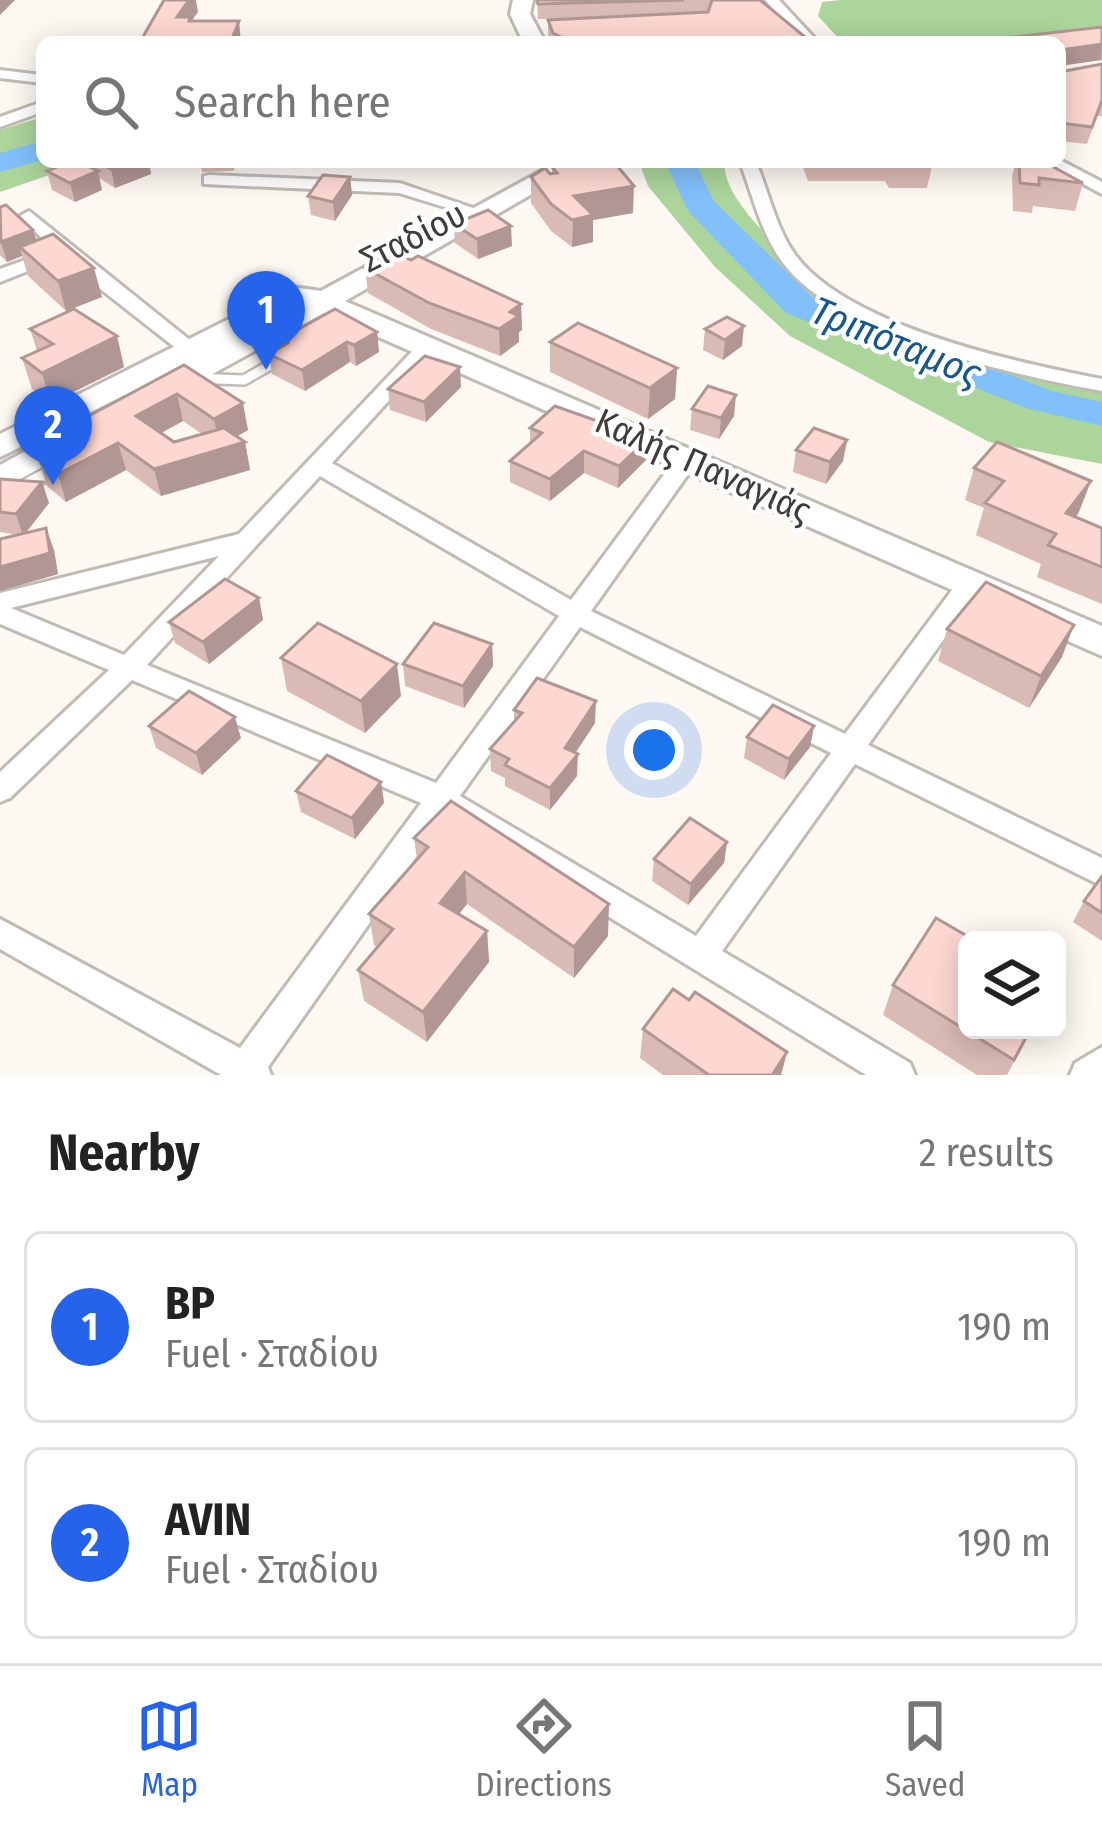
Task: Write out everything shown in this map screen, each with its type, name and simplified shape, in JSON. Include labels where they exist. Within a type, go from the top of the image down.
[{"type":"main road","points":[[523,0],[536,32]]},
{"type":"main road","name":"Σταδίου","points":[[0,448],[281,326],[314,297],[467,209],[535,174],[557,168]]},
{"type":"main road","name":"Σταδίου","points":[[0,483],[189,364],[565,168]]},
{"type":"main road","name":"Καλής Παναγιάς","points":[[314,297],[1102,642]]},
{"type":"street","points":[[772,0],[806,36]]},
{"type":"street","points":[[0,74],[36,78]]},
{"type":"street","points":[[0,122],[36,109]]},
{"type":"street","points":[[751,168],[794,266],[840,298],[902,329],[986,361],[1102,385]]},
{"type":"street","points":[[1062,168],[1102,189]]},
{"type":"street","points":[[210,179],[400,188],[467,209]]},
{"type":"street","points":[[29,216],[189,364]]},
{"type":"street","points":[[0,276],[64,251]]},
{"type":"street","points":[[0,790],[131,665],[427,347]]},
{"type":"street","points":[[0,933],[246,1073],[438,797],[688,458]]},
{"type":"street","points":[[316,464],[574,614],[1102,873]]},
{"type":"street","points":[[0,602],[251,540]]},
{"type":"street","points":[[701,954],[970,584]]},
{"type":"street","points":[[0,614],[438,797],[898,1075]]},
{"type":"street","points":[[1087,1075],[1102,1064]]},
{"type":"green space","points":[[1102,0],[1102,60],[1066,64],[1066,36],[836,36],[818,16],[822,2]]},
{"type":"green space","points":[[36,119],[36,168],[70,168],[0,192],[0,130]]},
{"type":"green space","points":[[641,168],[725,168],[741,204],[791,259],[871,314],[962,354],[1102,390],[1102,464],[989,442],[790,336],[715,267],[648,186]]},
{"type":"building","points":[[164,0],[189,0],[177,17],[190,17],[189,21],[239,21],[233,36],[143,36]]},
{"type":"building","points":[[537,0],[684,0],[538,4]]},
{"type":"building","points":[[712,0],[760,0],[804,36],[559,36],[548,20],[708,12]]},
{"type":"building","points":[[1102,27],[1102,44],[1066,49],[1066,36],[1023,36]]},
{"type":"building","points":[[1102,64],[1102,100],[1092,127],[1066,124],[1066,71]]},
{"type":"building","points":[[92,168],[98,171],[70,183],[47,171]]},
{"type":"building","points":[[545,168],[550,174],[557,173],[553,168],[619,168],[634,186],[574,196],[593,215],[572,220],[551,204],[531,177]]},
{"type":"building","points":[[1019,168],[1055,168],[1083,183],[1039,178],[1039,185],[1020,183]]},
{"type":"building","points":[[323,175],[350,177],[333,202],[308,196]]},
{"type":"building","points":[[6,205],[33,230],[1,242],[0,207]]},
{"type":"building","points":[[488,210],[511,226],[477,239],[454,224]]},
{"type":"building","points":[[53,234],[94,268],[58,281],[20,247]]},
{"type":"building","points":[[394,251],[411,260],[418,256],[521,304],[510,312],[519,316],[499,329],[429,303],[365,268]]},
{"type":"building","points":[[74,309],[117,336],[42,373],[22,358],[53,344],[30,329]]},
{"type":"building","points":[[335,309],[377,332],[354,345],[347,342],[302,370],[269,354],[288,343],[292,333]]},
{"type":"building","points":[[727,317],[744,326],[725,340],[705,329]]},
{"type":"building","points":[[578,323],[677,368],[650,388],[550,342]]},
{"type":"building","points":[[425,356],[460,367],[424,402],[388,389]]},
{"type":"building","points":[[184,365],[243,403],[214,419],[177,394],[136,416],[174,442],[224,428],[245,442],[154,469],[118,443],[58,474],[38,459],[68,443],[74,425]]},
{"type":"building","points":[[708,386],[736,395],[721,418],[692,409]]},
{"type":"building","points":[[555,406],[648,439],[619,466],[584,451],[550,479],[510,461],[542,433],[530,428]]},
{"type":"building","points":[[814,428],[847,440],[830,462],[796,450]]},
{"type":"building","points":[[997,442],[1091,481],[1066,513],[1102,528],[1102,567],[1048,545],[1056,534],[985,503],[1004,481],[974,468]]},
{"type":"building","points":[[0,479],[42,482],[16,514],[0,512]]},
{"type":"building","points":[[46,528],[50,553],[0,567],[0,539]]},
{"type":"building","points":[[225,579],[259,598],[203,642],[169,622]]},
{"type":"building","points":[[986,582],[1074,625],[1041,676],[947,629]]},
{"type":"building","points":[[318,623],[397,664],[361,701],[281,658]]},
{"type":"building","points":[[434,623],[492,644],[463,686],[403,664]]},
{"type":"building","points":[[537,678],[596,701],[565,748],[578,754],[550,788],[505,765],[509,759],[490,749],[522,713],[514,710]]},
{"type":"building","points":[[189,691],[235,717],[196,753],[149,726]]},
{"type":"building","points":[[773,705],[814,726],[789,759],[747,737]]},
{"type":"building","points":[[327,755],[381,782],[352,818],[296,791]]},
{"type":"building","points":[[451,801],[609,904],[574,947],[465,872],[440,903],[487,931],[423,1012],[358,970],[393,929],[369,914],[428,847],[414,838]]},
{"type":"building","points":[[690,818],[727,842],[691,884],[654,859]]},
{"type":"building","points":[[1102,876],[1102,913],[1084,901]]},
{"type":"building","points":[[936,918],[958,931],[958,1025],[893,985]]},
{"type":"building","points":[[673,989],[689,1000],[695,992],[787,1052],[772,1075],[709,1075],[643,1029]]},
{"type":"building","points":[[980,1039],[1025,1039],[1014,1060]]},
{"type":"waterway","name":"Τριπόταμος","points":[[0,163],[36,152]]},
{"type":"waterway","name":"Τριπόταμος","points":[[683,168],[699,204],[799,305],[1040,400],[1102,414]]},
{"type":"place","name":"BP","points":[[266,370]]},
{"type":"place","name":"AVIN","points":[[53,485]]}]
